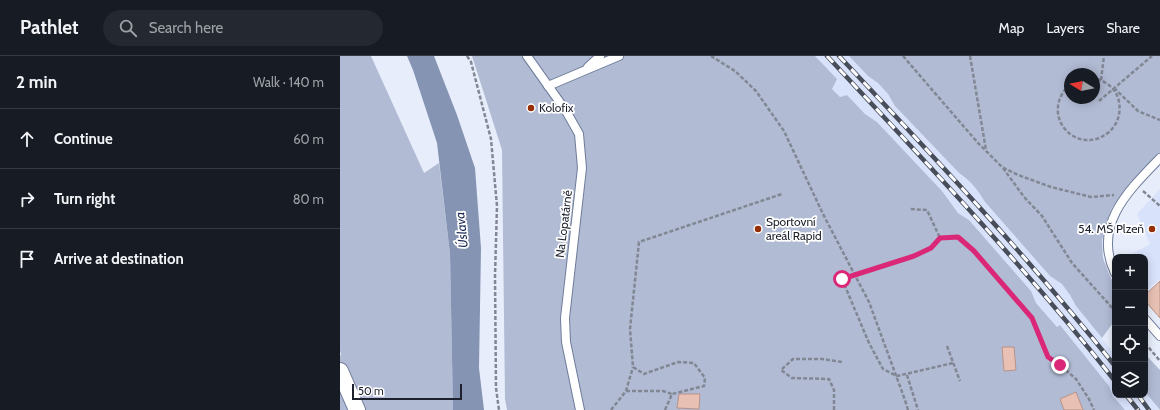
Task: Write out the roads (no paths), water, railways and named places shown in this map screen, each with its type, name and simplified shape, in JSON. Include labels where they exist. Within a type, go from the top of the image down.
[{"type":"street","points":[[340,372],[357,410]]},
{"type":"lane","name":"Na Lopatárně","points":[[527,56],[566,111],[580,138],[582,168],[565,318],[566,342],[580,410]]},
{"type":"lane","points":[[583,71],[600,56]]},
{"type":"lane","points":[[548,86],[619,56]]},
{"type":"lane","points":[[1112,265],[1109,257],[1107,240],[1112,220],[1126,194],[1160,158]]},
{"type":"lane","points":[[1148,322],[1160,336]]},
{"type":"water","name":"Úslava","points":[[407,56],[434,56],[457,115],[475,168],[481,248],[479,368],[484,410],[453,410],[450,254],[437,143]]},
{"type":"railway","points":[[827,56],[938,175],[1010,256],[1112,377]]},
{"type":"railway","points":[[839,56],[1015,247],[1112,362]]},
{"type":"railway","points":[[1128,398],[1138,410]]},
{"type":"railway","points":[[1140,398],[1149,410]]},
{"type":"place","name":"Kolofix","points":[[531,108]]},
{"type":"place","name":"Sportovní areál Rapid","points":[[758,229]]},
{"type":"place","name":"54. MŠ Plzeň","points":[[1152,229]]}]
